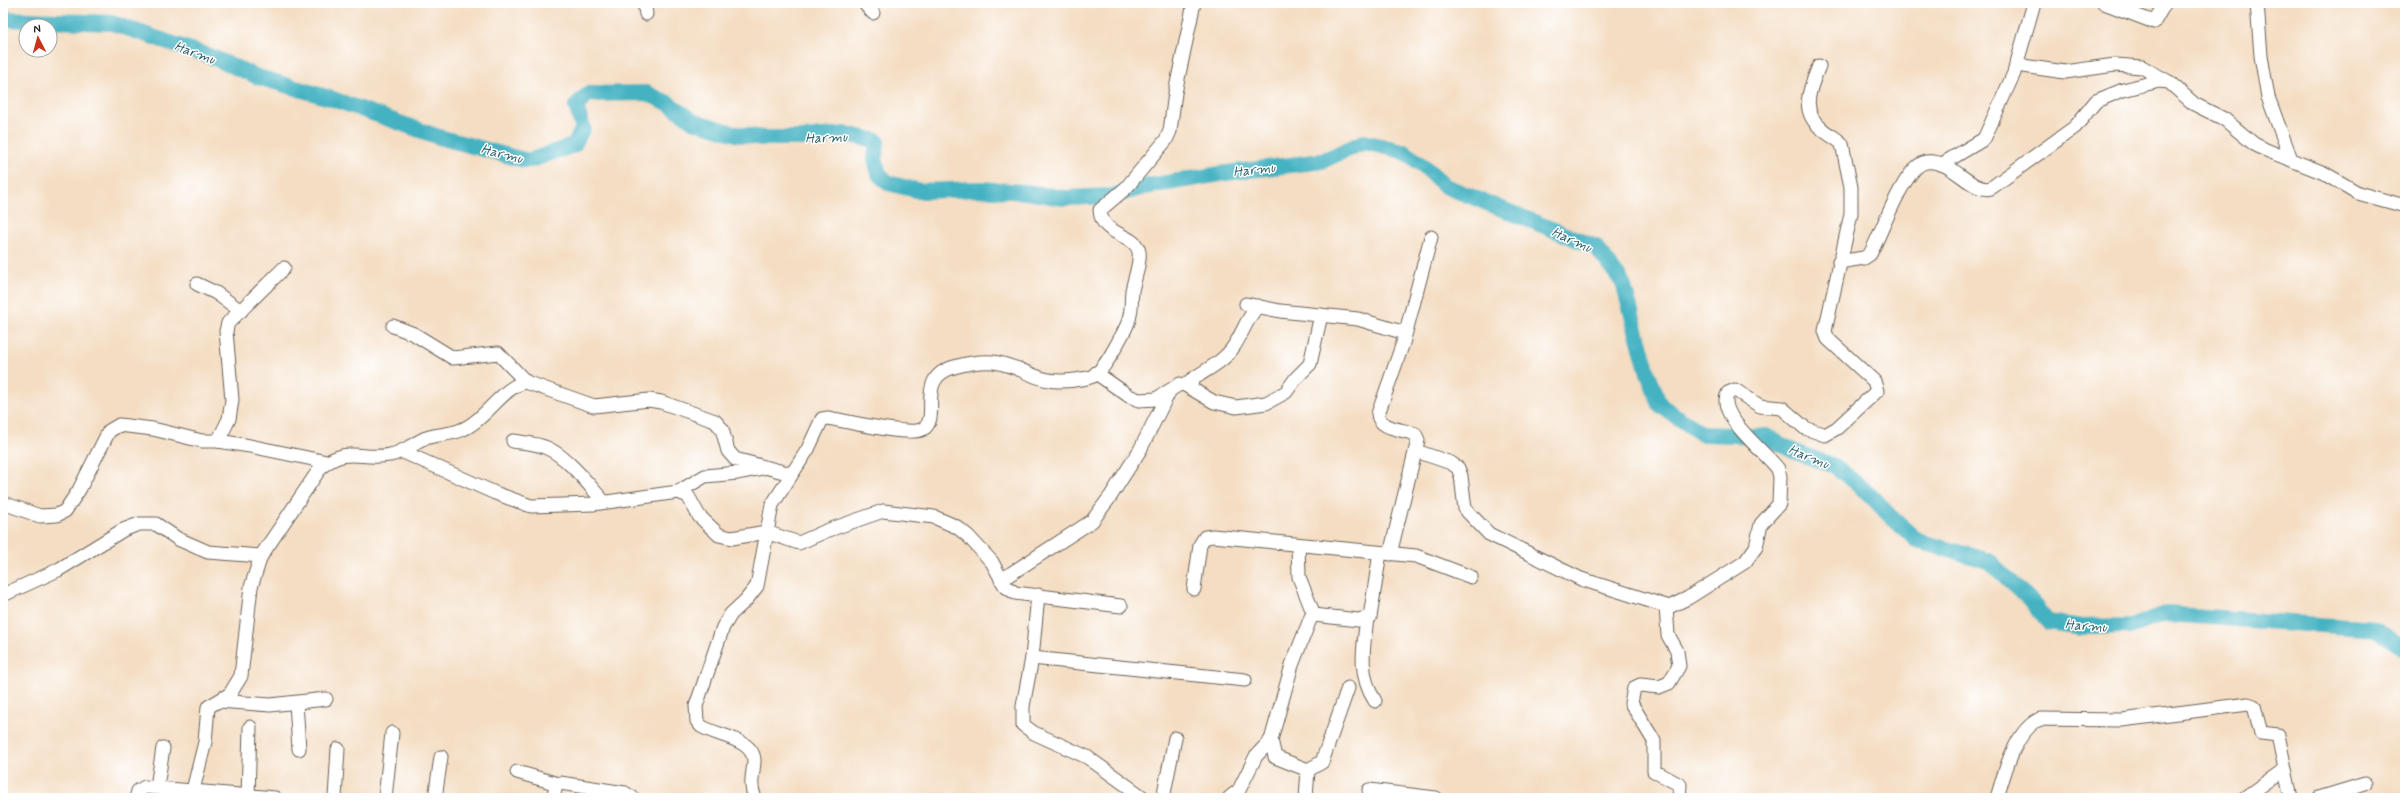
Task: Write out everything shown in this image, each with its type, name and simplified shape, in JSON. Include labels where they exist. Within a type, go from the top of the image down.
[{"type":"street","points":[[864,3],[873,13]]},
{"type":"street","points":[[755,798],[750,784],[754,762],[751,751],[741,743],[701,726],[696,719],[696,706],[724,624],[757,586],[761,574],[766,532],[772,505],[808,449],[822,419],[828,418],[910,431],[924,428],[929,421],[932,384],[938,375],[947,369],[977,363],[992,362],[1049,381],[1081,379],[1096,373],[1114,350],[1128,322],[1139,254],[1133,243],[1106,227],[1100,210],[1126,188],[1166,140],[1171,127],[1174,93],[1194,3]]},
{"type":"street","points":[[1942,164],[1984,138],[2016,65],[2034,3]]},
{"type":"street","points":[[2104,3],[2154,22],[2165,3]]},
{"type":"street","points":[[2257,3],[2261,56],[2268,97],[2291,159]]},
{"type":"street","points":[[2016,65],[2065,72],[2115,65],[2136,66],[2149,70],[2169,82],[2194,104],[2224,119],[2254,144],[2324,173],[2358,193],[2405,206]]},
{"type":"street","points":[[1667,608],[1688,598],[1745,562],[1756,547],[1761,524],[1765,517],[1778,508],[1780,497],[1779,472],[1774,463],[1740,429],[1726,401],[1727,395],[1731,390],[1735,390],[1760,406],[1782,408],[1805,428],[1826,435],[1837,428],[1876,394],[1876,383],[1825,334],[1826,316],[1851,214],[1852,196],[1842,144],[1821,129],[1808,112],[1807,97],[1819,66]]},
{"type":"street","points":[[1839,262],[1864,258],[1870,254],[1907,178],[1917,165],[1925,162],[1942,164],[1982,189],[1991,188],[2004,181],[2014,170],[2075,127],[2092,105],[2100,99],[2144,83],[2159,81],[2169,82]]},
{"type":"street","points":[[1375,701],[1368,690],[1363,674],[1362,656],[1367,619],[1372,610],[1385,553],[1418,440],[1415,434],[1384,425],[1378,419],[1378,414],[1405,332],[1431,237]]},
{"type":"street","points":[[218,441],[228,419],[232,400],[226,331],[230,320],[284,268]]},
{"type":"street","points":[[197,284],[216,293],[241,311]]},
{"type":"street","points":[[1096,373],[1135,399],[1156,399],[1169,392],[1176,386],[1185,385],[1211,368],[1234,348],[1249,316],[1252,305],[1358,319],[1405,332]]},
{"type":"street","points":[[1185,385],[1205,398],[1236,407],[1266,402],[1283,395],[1310,364],[1321,315]]},
{"type":"street","points":[[393,326],[414,334],[453,358],[498,353],[526,382],[594,406],[649,400],[661,402],[715,421],[722,429],[728,451],[735,459],[769,466],[791,474]]},
{"type":"street","points":[[192,794],[205,742],[208,707],[230,694],[242,673],[251,587],[261,556],[310,482],[327,462],[343,454],[380,456],[401,451],[427,437],[460,431],[476,423],[511,390],[519,384],[526,382]]},
{"type":"street","points":[[1001,580],[1092,521],[1110,497],[1140,450],[1169,392]]},
{"type":"street","points":[[3,503],[40,516],[58,515],[65,511],[79,490],[109,431],[119,425],[153,429],[202,441],[218,441],[327,462]]},
{"type":"street","points":[[513,441],[549,449],[566,462],[604,502]]},
{"type":"street","points":[[401,451],[495,493],[532,506],[546,507],[604,502],[678,492],[705,476],[738,473],[769,466]]},
{"type":"street","points":[[1416,451],[1451,463],[1458,468],[1465,510],[1489,534],[1581,579],[1665,604],[1667,608],[1668,636],[1677,652],[1679,666],[1669,683],[1659,687],[1640,685],[1634,688],[1631,703],[1654,741],[1654,771],[1680,785],[1679,798]]},
{"type":"street","points":[[678,492],[688,496],[700,516],[719,535],[732,538],[766,532],[799,543],[826,531],[883,511],[934,517],[957,527],[968,536],[992,562],[1005,586],[1015,593],[1121,606]]},
{"type":"street","points":[[3,595],[58,570],[123,530],[139,524],[156,524],[178,539],[208,552],[261,556]]},
{"type":"street","points":[[1194,589],[1200,545],[1205,537],[1416,556],[1471,577]]},
{"type":"street","points":[[1298,545],[1298,577],[1314,615]]},
{"type":"street","points":[[1038,595],[1032,658],[1022,717],[1026,728],[1087,756],[1144,798]]},
{"type":"street","points":[[1314,615],[1358,620],[1367,619]]},
{"type":"street","points":[[1314,615],[1308,621],[1292,665],[1271,740],[1272,753],[1275,758],[1308,770],[1322,762],[1348,688]]},
{"type":"street","points":[[1032,658],[1245,680]]},
{"type":"street","points":[[219,701],[260,706],[326,699]]},
{"type":"street","points":[[296,702],[299,749]]},
{"type":"street","points":[[1997,798],[2012,754],[2026,732],[2040,719],[2122,720],[2251,704],[2254,706],[2260,732],[2278,735],[2291,798]]},
{"type":"street","points":[[248,797],[250,726]]},
{"type":"street","points":[[385,798],[392,733]]},
{"type":"street","points":[[1163,798],[1175,738]]},
{"type":"street","points":[[1229,798],[1239,790],[1256,756],[1271,740]]},
{"type":"street","points":[[157,787],[163,748]]},
{"type":"street","points":[[335,798],[338,749]]},
{"type":"street","points":[[435,798],[441,757]]},
{"type":"street","points":[[2244,798],[2285,769]]},
{"type":"street","points":[[1306,798],[1308,770]]},
{"type":"street","points":[[517,772],[558,784],[625,793],[633,798]]},
{"type":"street","points":[[553,798],[558,784]]},
{"type":"street","points":[[2319,798],[2365,784]]},
{"type":"street","points":[[136,798],[138,791],[143,788],[157,787],[192,794],[275,798]]},
{"type":"street","points":[[1369,790],[1436,798]]},
{"type":"waterway","name":"Harmu","points":[[3,19],[112,23],[212,57],[258,77],[330,98],[439,137],[524,160],[531,160],[574,145],[583,128],[576,106],[588,94],[646,93],[668,103],[693,121],[736,134],[762,138],[802,138],[846,134],[877,141],[875,159],[879,174],[888,183],[920,191],[979,189],[1026,192],[1064,198],[1112,196],[1144,187],[1226,173],[1322,161],[1364,142],[1402,151],[1424,166],[1445,186],[1596,247],[1623,283],[1648,373],[1660,405],[1702,434],[1766,436],[1795,452],[1835,466],[1869,494],[1891,517],[1918,541],[1989,561],[2029,599],[2048,622],[2082,627],[2131,626],[2166,614],[2376,629],[2405,649]]}]
